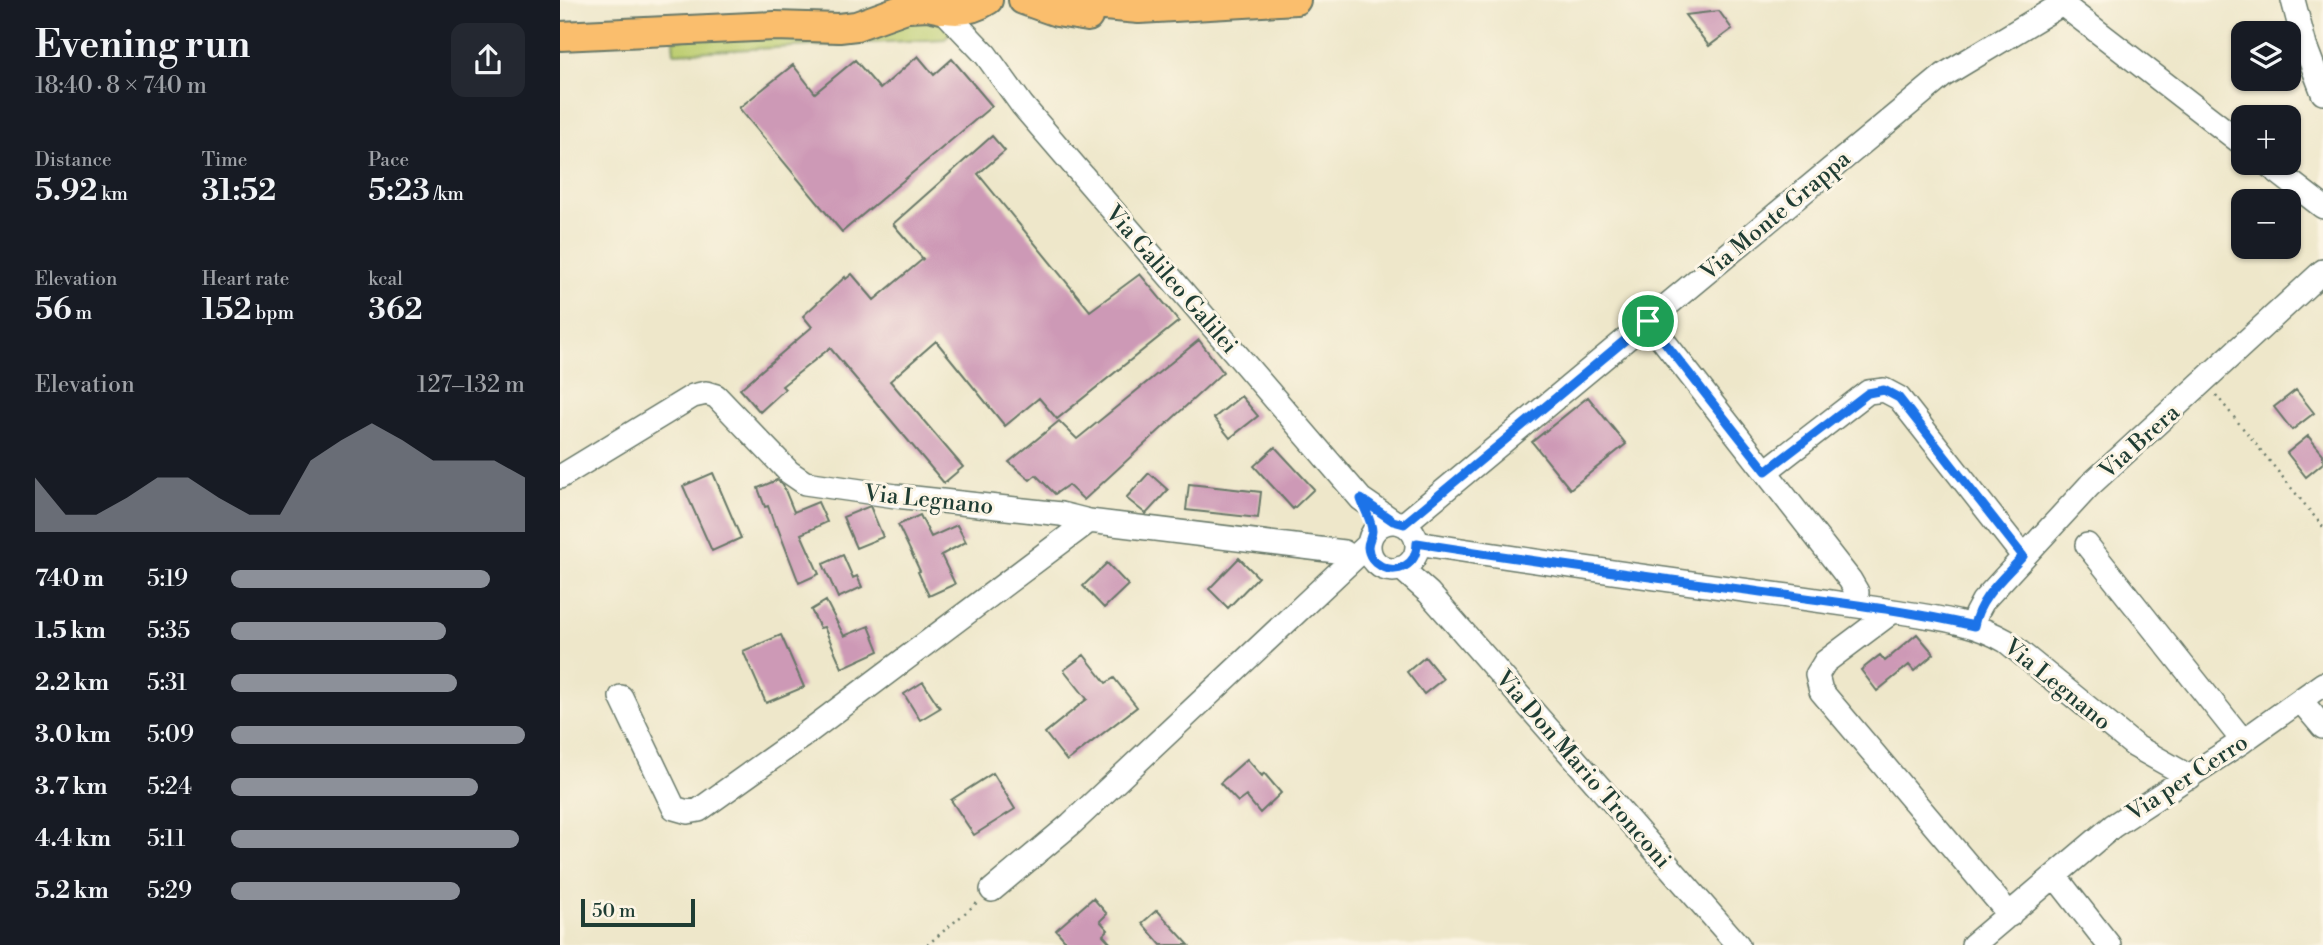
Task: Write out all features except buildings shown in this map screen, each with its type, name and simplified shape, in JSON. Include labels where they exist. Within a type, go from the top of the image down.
[{"type":"main road","points":[[560,36],[803,25],[847,18],[878,0]]},
{"type":"main road","points":[[1023,0],[1079,16],[1113,15],[1183,3],[1296,0]]},
{"type":"main road","points":[[1069,0],[1081,4],[1139,9]]},
{"type":"main road","points":[[803,25],[839,28],[856,26],[899,9],[930,4],[962,11],[977,8],[986,1]]},
{"type":"street","points":[[2293,0],[2305,46],[2323,93]]},
{"type":"street","name":"Via Galileo Galilei","points":[[986,1],[979,10],[975,24],[978,41],[986,55]]},
{"type":"street","points":[[2061,2],[2231,135]]},
{"type":"street","name":"Via Monte Grappa","points":[[992,890],[1071,824],[1364,545],[1378,526],[1406,542],[1648,321],[1944,75],[2061,2]]},
{"type":"street","name":"Via Galileo Galilei","points":[[930,4],[952,17],[986,55],[1022,104],[1361,499],[1406,542]]},
{"type":"street","points":[[2282,175],[2323,207]]},
{"type":"street","name":"Via Brera","points":[[1974,626],[1976,614],[1983,601],[2090,486],[2323,271]]},
{"type":"street","points":[[1648,321],[1850,580],[1857,592],[1856,605]]},
{"type":"street","points":[[1766,471],[1868,393],[1884,390],[1899,398],[2023,556]]},
{"type":"street","name":"Via Legnano","points":[[560,477],[671,407],[706,393],[716,396],[789,472],[806,483],[1344,552],[1364,545]]},
{"type":"street","name":"Via Galileo Galilei","points":[[1361,499],[1364,545]]},
{"type":"street","points":[[621,697],[674,808],[688,812],[699,810],[789,746],[1088,521]]},
{"type":"street","points":[[1364,545],[1373,560],[1394,570],[1406,542]]},
{"type":"street","name":"Via Don Mario Tronconi","points":[[1406,542],[1429,593],[1738,945]]},
{"type":"street","name":"Via Legnano","points":[[1406,542],[1856,605],[1974,626],[2006,641],[2135,746],[2190,777]]},
{"type":"street","points":[[2087,545],[2243,741]]},
{"type":"street","points":[[1893,611],[1825,662],[1817,675],[1821,691],[2010,915]]},
{"type":"street","name":"Via per Cerro","points":[[1973,945],[2113,826],[2190,777],[2323,684]]},
{"type":"street","points":[[2301,701],[2323,727]]},
{"type":"street","points":[[2055,876],[2109,945]]},
{"type":"path","points":[[2205,382],[2323,527]]},
{"type":"path","points":[[927,945],[992,890]]},
{"type":"green space","points":[[925,12],[952,29],[945,39],[674,53],[673,40]]},
{"type":"route","points":[[1648,321],[1766,471],[1868,393],[1884,390],[1899,398],[2023,556],[1983,601],[1976,614],[1974,626],[1856,605],[1417,543],[1412,561],[1401,568],[1386,569],[1373,560],[1368,545],[1372,532],[1361,499],[1393,521],[1404,524],[1648,321]]}]
